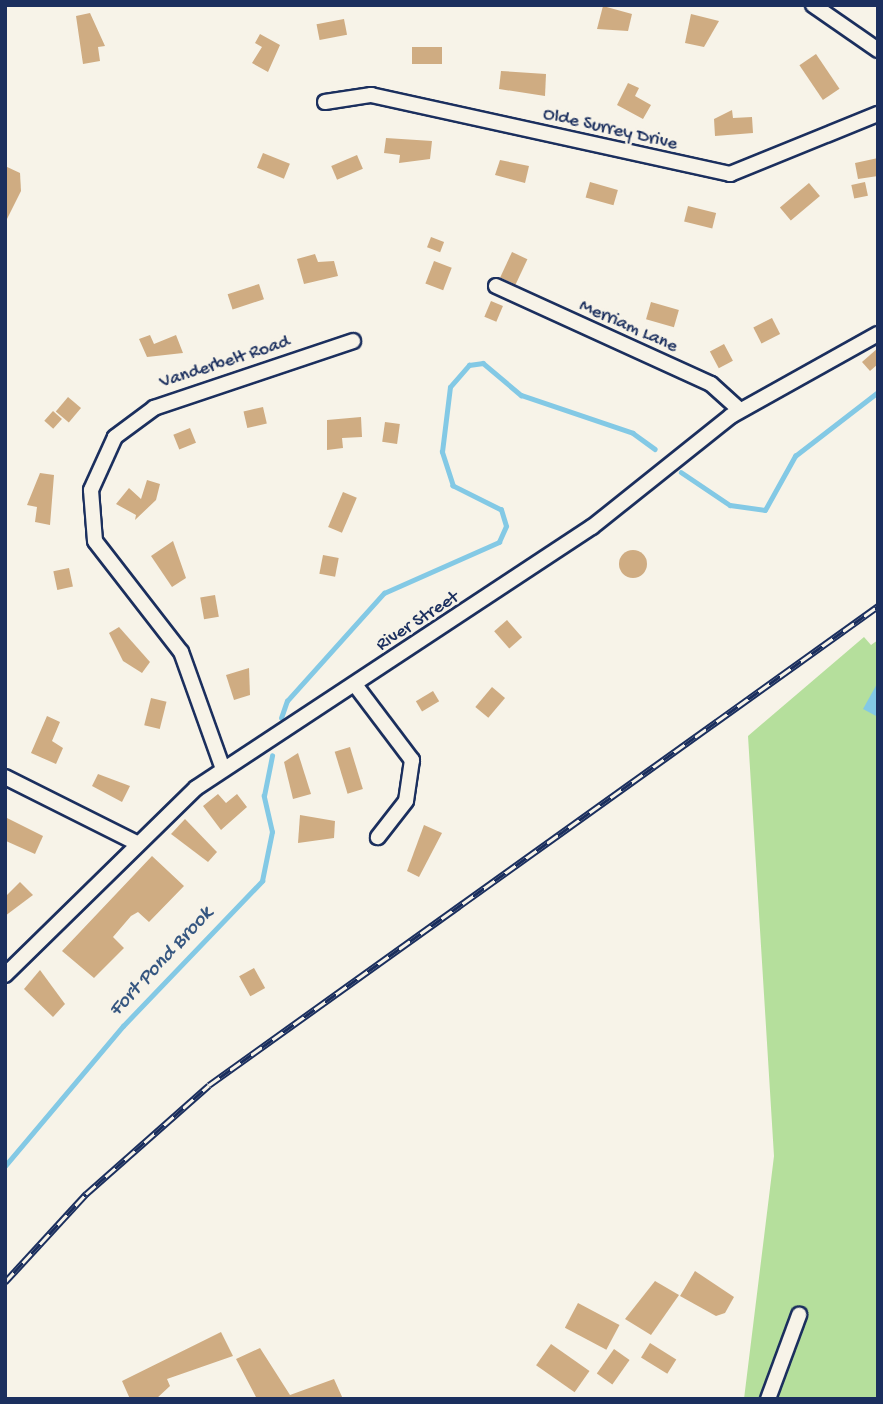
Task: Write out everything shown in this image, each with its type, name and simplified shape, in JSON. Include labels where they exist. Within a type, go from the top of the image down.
[{"type":"street","points":[[813,5],[878,50]]},
{"type":"street","name":"Olde Surrey Drive","points":[[325,102],[371,94],[730,174],[878,114]]},
{"type":"street","name":"Merriam Lane","points":[[496,286],[712,384],[740,410]]},
{"type":"street","name":"River Street","points":[[5,975],[135,842],[223,769],[356,686],[592,527],[740,410],[878,334]]},
{"type":"street","name":"Vanderbelt Road","points":[[223,769],[181,652],[95,541],[91,490],[115,437],[154,408],[353,341]]},
{"type":"street","points":[[356,686],[412,760],[407,801],[378,837]]},
{"type":"street","points":[[5,777],[135,842]]},
{"type":"street","points":[[768,1399],[799,1315]]},
{"type":"green space","points":[[864,637],[871,645],[878,640],[878,1399],[744,1399],[774,1156],[748,736]]},
{"type":"water","points":[[878,682],[878,717],[863,709]]},
{"type":"building","points":[[603,6],[632,14],[628,31],[597,29]]},
{"type":"building","points":[[90,13],[105,46],[98,47],[100,61],[83,64],[76,16]]},
{"type":"building","points":[[691,14],[719,21],[704,47],[685,43]]},
{"type":"building","points":[[344,19],[347,35],[320,40],[317,24]]},
{"type":"building","points":[[260,34],[280,45],[268,72],[252,63],[262,47],[255,43]]},
{"type":"building","points":[[412,47],[442,47],[442,64],[412,64]]},
{"type":"building","points":[[816,54],[839,89],[823,100],[799,65]]},
{"type":"building","points":[[501,71],[546,74],[545,96],[499,89]]},
{"type":"building","points":[[628,83],[639,88],[635,96],[651,105],[643,119],[617,105]]},
{"type":"building","points":[[732,110],[733,118],[752,117],[753,133],[715,136],[714,119]]},
{"type":"building","points":[[386,138],[432,141],[430,159],[399,163],[400,155],[384,153]]},
{"type":"building","points":[[263,153],[290,164],[284,179],[257,168]]},
{"type":"building","points":[[357,155],[363,169],[337,180],[331,166]]},
{"type":"building","points":[[878,158],[878,176],[858,179],[855,163]]},
{"type":"building","points":[[500,160],[529,166],[525,183],[495,175]]},
{"type":"building","points":[[5,166],[20,173],[21,191],[5,223]]},
{"type":"building","points":[[590,182],[618,190],[613,205],[586,197]]},
{"type":"building","points":[[865,182],[868,196],[854,199],[851,185]]},
{"type":"building","points":[[809,183],[820,196],[791,220],[780,207]]},
{"type":"building","points":[[688,206],[716,213],[712,229],[684,222]]},
{"type":"building","points":[[431,237],[444,242],[440,252],[427,247]]},
{"type":"building","points":[[512,252],[527,259],[516,285],[500,277]]},
{"type":"building","points":[[315,254],[318,262],[334,261],[338,276],[304,284],[297,259]]},
{"type":"building","points":[[434,261],[452,268],[443,290],[425,283]]},
{"type":"building","points":[[259,284],[264,299],[233,309],[228,294]]},
{"type":"building","points":[[491,301],[503,306],[496,322],[484,317]]},
{"type":"building","points":[[651,302],[679,310],[674,327],[646,319]]},
{"type":"building","points":[[772,318],[780,334],[761,344],[753,328]]},
{"type":"building","points":[[150,335],[154,344],[176,335],[183,353],[147,357],[139,339]]},
{"type":"building","points":[[724,344],[733,361],[719,368],[710,352]]},
{"type":"building","points":[[878,348],[878,364],[870,371],[862,362]]},
{"type":"building","points":[[68,397],[81,408],[69,422],[56,412]]},
{"type":"building","points":[[263,407],[267,424],[247,428],[244,411]]},
{"type":"building","points":[[53,411],[62,419],[53,429],[44,421]]},
{"type":"building","points":[[361,417],[362,437],[342,438],[343,448],[327,450],[327,420]]},
{"type":"building","points":[[385,422],[400,424],[397,444],[382,442]]},
{"type":"building","points":[[190,428],[196,443],[179,450],[173,435]]},
{"type":"building","points":[[40,473],[54,475],[50,525],[35,522],[37,507],[27,505]]},
{"type":"building","points":[[147,480],[160,484],[156,500],[135,520],[136,515],[116,504],[129,488],[141,499]]},
{"type":"building","points":[[343,492],[357,498],[342,533],[328,527]]},
{"type":"building","points":[[173,541],[186,578],[172,587],[151,556]]},
{"type":"building","points":[[633,550],[643,554],[647,564],[643,574],[633,578],[623,574],[619,564],[623,554]]},
{"type":"building","points":[[323,555],[339,558],[335,577],[319,574]]},
{"type":"building","points":[[69,568],[73,587],[57,590],[53,571]]},
{"type":"building","points":[[215,595],[219,617],[204,619],[200,598]]},
{"type":"building","points":[[507,620],[522,637],[509,649],[494,631]]},
{"type":"building","points":[[119,627],[150,662],[142,673],[123,661],[109,633]]},
{"type":"building","points":[[249,668],[250,695],[234,700],[226,675]]},
{"type":"building","points":[[492,687],[505,698],[488,718],[475,707]]},
{"type":"building","points":[[433,691],[439,701],[422,712],[416,701]]},
{"type":"building","points":[[151,698],[167,702],[160,729],[144,725]]},
{"type":"building","points":[[47,716],[60,722],[52,741],[63,748],[56,764],[31,753]]},
{"type":"building","points":[[350,747],[363,789],[348,794],[335,752]]},
{"type":"building","points":[[298,753],[311,794],[293,799],[284,762]]},
{"type":"building","points":[[98,774],[130,786],[122,802],[92,786]]},
{"type":"building","points":[[218,794],[226,803],[237,794],[247,807],[221,830],[203,806]]},
{"type":"building","points":[[300,815],[335,821],[334,838],[298,843]]},
{"type":"building","points":[[5,817],[43,836],[35,854],[6,841]]},
{"type":"building","points":[[185,819],[217,852],[208,862],[171,834]]},
{"type":"building","points":[[424,825],[442,833],[419,877],[407,871]]},
{"type":"building","points":[[152,856],[184,886],[149,922],[138,912],[131,916],[113,937],[124,948],[94,978],[62,951]]},
{"type":"building","points":[[20,882],[33,895],[5,916],[5,897]]},
{"type":"building","points":[[254,968],[265,988],[250,996],[239,976]]},
{"type":"building","points":[[40,970],[65,1004],[53,1017],[24,989]]},
{"type":"building","points":[[695,1271],[734,1297],[725,1313],[716,1316],[680,1296]]},
{"type":"building","points":[[655,1281],[679,1295],[651,1335],[625,1319]]},
{"type":"building","points":[[578,1303],[619,1325],[606,1350],[565,1328]]},
{"type":"building","points":[[221,1332],[233,1356],[167,1379],[170,1386],[156,1399],[130,1399],[122,1381]]},
{"type":"building","points":[[650,1343],[676,1359],[667,1374],[641,1357]]},
{"type":"building","points":[[551,1344],[590,1371],[575,1392],[536,1365]]},
{"type":"building","points":[[260,1348],[290,1395],[334,1379],[343,1399],[257,1399],[236,1359]]},
{"type":"building","points":[[614,1349],[630,1360],[612,1384],[597,1374]]},
{"type":"waterway","name":"Fort Pond Brook","points":[[281,718],[287,701],[384,593],[499,542],[506,526],[501,510],[453,486],[442,452],[450,387],[469,365],[483,363],[521,395],[633,433],[655,449]]},
{"type":"waterway","name":"Fort Pond Brook","points":[[681,472],[730,505],[765,510],[795,456],[878,392]]},
{"type":"waterway","name":"Fort Pond Brook","points":[[5,1166],[123,1026],[262,881],[272,832],[264,796],[272,756]]},
{"type":"railway","points":[[5,1282],[86,1194],[209,1085],[878,606]]}]
